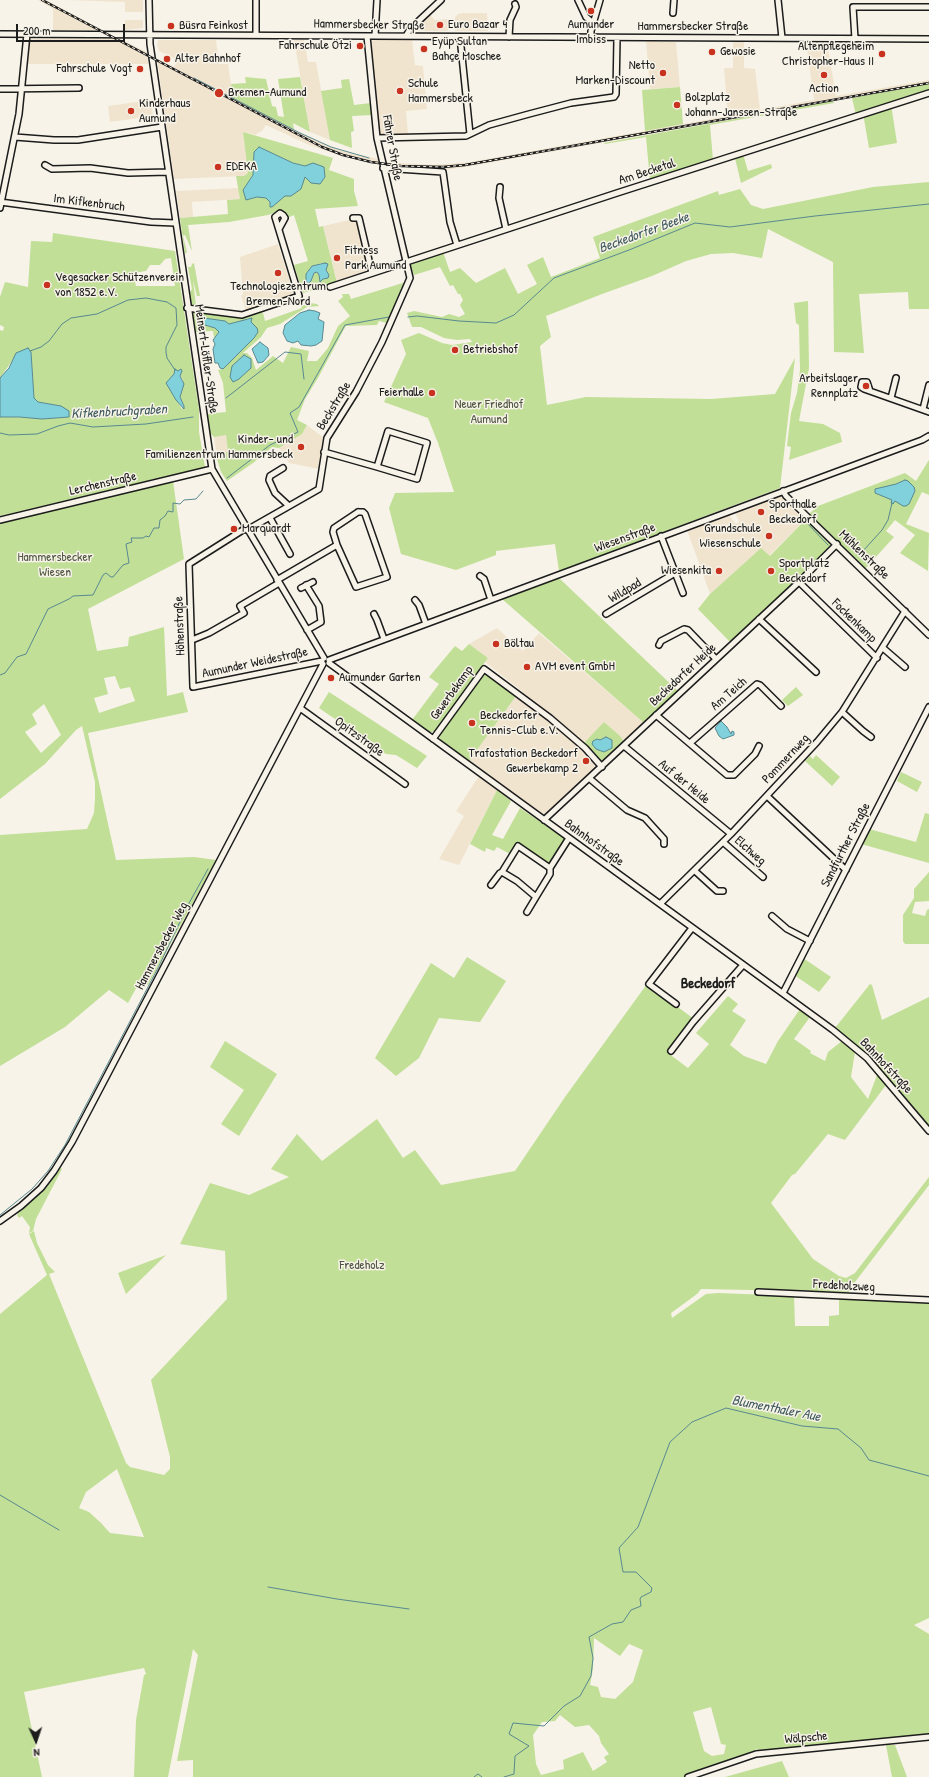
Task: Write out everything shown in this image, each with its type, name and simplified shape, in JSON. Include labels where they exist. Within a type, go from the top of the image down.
[{"type":"street","name":"Meinert-Löffler-Straße","points":[[149,0],[148,34],[187,308],[212,469],[325,661]]},
{"type":"street","points":[[256,0],[256,35]]},
{"type":"street","points":[[375,36],[377,0]]},
{"type":"street","points":[[406,36],[410,29],[441,0]]},
{"type":"street","points":[[578,0],[586,17],[593,23]]},
{"type":"street","points":[[591,37],[593,23],[600,0]]},
{"type":"street","points":[[673,13],[674,0]]},
{"type":"street","points":[[778,0],[782,38]]},
{"type":"street","points":[[509,37],[510,20],[516,7],[515,4]]},
{"type":"street","points":[[855,39],[853,7],[929,7]]},
{"type":"street","name":"Hammersbecker Straße","points":[[0,34],[929,39]]},
{"type":"street","points":[[0,204],[15,137],[22,88],[27,34]]},
{"type":"street","name":"Fährer Straße","points":[[367,36],[377,138],[406,262]]},
{"type":"street","points":[[460,37],[470,134]]},
{"type":"street","points":[[377,138],[466,136],[489,125],[529,114],[571,103],[614,97],[616,94],[617,38]]},
{"type":"street","points":[[0,89],[79,88]]},
{"type":"street","name":"Am Becketal","points":[[330,287],[929,93]]},
{"type":"street","points":[[15,137],[78,140],[162,127]]},
{"type":"street","points":[[46,165],[52,169],[90,168],[128,173],[168,172]]},
{"type":"street","points":[[383,168],[443,172],[450,222],[457,245]]},
{"type":"street","points":[[500,187],[498,198],[506,229]]},
{"type":"street","name":"Im Kifkenbruch","points":[[0,204],[150,222],[175,223]]},
{"type":"street","points":[[353,218],[359,218],[372,273]]},
{"type":"street","points":[[187,308],[242,315],[298,297],[300,294],[279,229]]},
{"type":"street","name":"Beckstraße","points":[[189,564],[247,529],[270,518],[320,487],[327,438],[356,392],[387,332],[410,278],[406,262]]},
{"type":"street","points":[[891,398],[896,378]]},
{"type":"street","points":[[923,409],[929,385]]},
{"type":"street","points":[[870,391],[929,412]]},
{"type":"street","points":[[324,452],[417,479],[427,443],[388,431],[377,467]]},
{"type":"street","name":"Wiesenstraße","points":[[325,661],[922,440],[929,436]]},
{"type":"street","points":[[283,468],[270,476],[269,480],[275,494],[289,506]]},
{"type":"street","name":"Lerchenstraße","points":[[0,520],[212,469]]},
{"type":"street","name":"Mühlenstraße","points":[[783,491],[786,496],[929,635]]},
{"type":"street","points":[[358,512],[363,512],[387,577],[356,587],[337,545],[334,528],[358,512]]},
{"type":"street","points":[[270,518],[290,554]]},
{"type":"street","points":[[662,536],[683,593]]},
{"type":"street","name":"Beckedorfer Heide","points":[[544,820],[799,582],[837,544]]},
{"type":"street","points":[[192,640],[209,633],[244,614],[240,606],[337,545]]},
{"type":"street","name":"Höhenstraße","points":[[189,564],[193,687]]},
{"type":"street","name":"Wildpad","points":[[606,614],[675,573]]},
{"type":"street","points":[[480,576],[484,579],[490,600]]},
{"type":"street","points":[[307,630],[321,622],[319,606],[304,587],[313,582]]},
{"type":"street","name":"Fockenkamp","points":[[799,582],[877,658]]},
{"type":"street","points":[[415,600],[419,605],[426,624]]},
{"type":"street","name":"Pommernweg","points":[[660,904],[731,834],[817,742],[842,712],[877,658],[904,611]]},
{"type":"street","points":[[374,614],[384,639]]},
{"type":"street","points":[[759,619],[816,672]]},
{"type":"street","points":[[659,645],[661,641],[684,629],[688,630],[716,659]]},
{"type":"street","points":[[883,648],[905,668]]},
{"type":"street","name":"Aumunder Weidestraße","points":[[193,687],[325,661]]},
{"type":"street","name":"Hammersbecker Weg","points":[[0,1221],[22,1206],[41,1188],[54,1171],[72,1142],[325,661]]},
{"type":"street","name":"Bahnhofstraße","points":[[325,661],[833,1030],[867,1058],[929,1131]]},
{"type":"street","name":"Gewerbekamp","points":[[433,739],[484,669],[550,718],[585,748],[602,767]]},
{"type":"street","name":"Am Teich","points":[[690,743],[757,684],[760,685],[781,706]]},
{"type":"street","name":"Sandfurther Straße","points":[[783,994],[929,707]]},
{"type":"street","name":"Opitzstraße","points":[[300,708],[405,784]]},
{"type":"street","points":[[842,712],[862,731],[871,737]]},
{"type":"street","points":[[656,715],[730,776],[734,775],[755,754],[759,746]]},
{"type":"street","name":"Auf der Heide","points":[[624,746],[731,834]]},
{"type":"street","points":[[589,778],[627,810],[645,818],[664,839],[664,844]]},
{"type":"street","points":[[767,796],[846,870]]},
{"type":"street","points":[[528,912],[550,874],[550,868],[569,838]]},
{"type":"street","name":"Elchweg","points":[[723,842],[763,877]]},
{"type":"street","points":[[491,885],[502,872],[518,846],[550,868]]},
{"type":"street","points":[[695,871],[717,891],[723,891]]},
{"type":"street","points":[[502,872],[517,881],[536,896]]},
{"type":"street","points":[[772,916],[787,928],[810,941]]},
{"type":"street","points":[[676,1004],[649,984],[692,928]]},
{"type":"street","points":[[671,1051],[693,1022],[743,965]]},
{"type":"street","name":"Fredeholzweg","points":[[758,1292],[929,1300]]},
{"type":"street","name":"Wölpsche","points":[[688,1777],[756,1754],[929,1737]]},
{"type":"shaded area","points":[[38,0],[46,0],[102,30],[53,30],[53,9]]},
{"type":"shaded area","points":[[65,0],[143,0],[143,12],[125,12],[125,2]]},
{"type":"shaded area","points":[[487,13],[488,31],[455,31],[455,17],[458,14]]},
{"type":"shaded area","points":[[430,15],[435,20],[448,19],[448,31],[416,31],[416,28]]},
{"type":"shaded area","points":[[125,20],[143,20],[143,28],[125,30]]},
{"type":"shaded area","points":[[30,39],[119,39],[147,52],[148,64],[27,64]]},
{"type":"shaded area","points":[[158,40],[216,40],[219,64],[228,64],[233,98],[327,145],[344,151],[378,159],[379,165],[342,156],[309,145],[266,125],[262,131],[256,134],[257,135],[243,132],[248,173],[244,176],[174,179],[157,59],[174,67],[178,60],[159,51],[157,45]]},
{"type":"shaded area","points":[[294,40],[304,40],[308,62],[316,62],[330,140],[310,132]]},
{"type":"shaded area","name":"Schule Hammersbeck","points":[[412,40],[415,65],[423,66],[427,109],[406,111],[408,134],[381,135],[379,133],[370,45],[372,41]]},
{"type":"shaded area","points":[[646,41],[676,42],[680,87],[650,89]]},
{"type":"shaded area","points":[[733,42],[744,42],[744,68],[755,69],[760,110],[814,100],[806,42],[827,42],[836,96],[929,80],[929,84],[471,166],[444,170],[386,167],[385,162],[433,165],[471,162],[728,116],[724,68],[733,68]]},
{"type":"shaded area","name":"Kinderhaus Aumund","points":[[151,100],[153,116],[110,122],[108,106]]},
{"type":"shaded area","points":[[239,188],[240,199],[192,202],[193,217],[180,218],[176,191]]},
{"type":"shaded area","points":[[358,218],[370,271],[337,282],[323,226]]},
{"type":"shaded area","points":[[278,244],[294,295],[246,311],[241,296],[243,294],[240,257]]},
{"type":"shaded area","name":"Kinder- und Familienzentrum Hammersbeck","points":[[307,425],[324,438],[319,469],[289,463],[279,448],[302,434]]},
{"type":"shaded area","points":[[226,434],[228,452],[226,457],[217,459],[214,437]]},
{"type":"shaded area","points":[[782,495],[807,518],[769,556],[761,548],[710,594],[687,530],[729,515],[736,524],[739,522],[735,512]]},
{"type":"shaded area","points":[[497,628],[509,639],[507,642],[515,648],[517,646],[523,651],[539,633],[644,723],[624,743],[604,723],[579,748],[595,765],[595,768],[544,815],[469,761],[516,696],[523,692],[485,662],[488,658],[469,644]]},
{"type":"shaded area","points":[[479,776],[497,790],[459,865],[439,859],[464,816],[456,811]]},
{"type":"green space","points":[[245,77],[266,79],[272,106],[276,107],[278,116],[284,117],[278,79],[300,77],[310,132],[293,123],[294,130],[232,98],[231,84],[246,83]]},
{"type":"green space","points":[[349,79],[354,105],[371,103],[372,115],[352,116],[354,131],[351,132],[352,148],[330,140],[321,91],[342,88],[341,80]]},
{"type":"green space","points":[[929,84],[929,91],[891,104],[897,143],[869,148],[863,113],[856,115],[852,98]]},
{"type":"green space","points":[[680,87],[683,124],[645,131],[642,90]]},
{"type":"green space","points":[[833,101],[834,103],[710,125],[713,160],[650,181],[646,137],[604,143]]},
{"type":"green space","points":[[243,132],[333,158],[329,170],[354,179],[354,191],[358,206],[315,209],[319,227],[323,226],[337,283],[303,293],[294,265],[308,261],[294,215],[287,218],[280,211],[268,215],[229,222],[188,225],[192,251],[185,235],[183,236],[187,252],[185,254],[180,218],[228,214],[227,200],[240,199],[236,176],[244,176],[248,173]],"holes":[[[259,147],[293,163],[305,166],[270,206],[270,202],[266,198],[257,197],[251,199],[243,190],[253,175]],[[322,263],[329,275],[319,281],[319,275],[317,272],[314,273],[311,281],[306,274],[312,266]]]},
{"type":"green space","points":[[743,154],[748,171],[771,164],[772,168],[741,183],[735,158]]},
{"type":"green space","name":"Neuer Friedhof Aumund","points":[[929,182],[929,309],[909,309],[908,292],[859,294],[864,353],[834,352],[833,262],[768,229],[762,258],[733,253],[711,254],[686,261],[652,276],[546,316],[551,337],[540,346],[547,405],[586,397],[711,399],[775,394],[795,358],[780,488],[559,571],[555,544],[496,551],[496,555],[456,570],[401,554],[389,508],[395,493],[454,492],[428,418],[384,402],[406,354],[401,340],[419,333],[442,343],[452,345],[472,342],[470,339],[457,340],[444,338],[421,327],[412,327],[407,313],[414,311],[442,317],[449,314],[459,317],[465,314],[460,305],[463,300],[460,294],[458,294],[453,285],[450,286],[440,267],[414,275],[409,263],[443,252],[450,272],[460,268],[476,283],[505,268],[518,294],[537,284],[527,265],[543,257],[551,277],[600,258],[593,237],[718,191],[719,195],[740,189],[751,205],[763,209],[873,187]]},
{"type":"green space","points":[[53,233],[175,251],[199,410],[199,432],[205,467],[0,516],[0,417],[63,418],[61,406],[38,402],[34,398],[31,353],[12,361],[0,378],[0,330],[3,331],[4,327],[0,325],[0,297],[5,282],[28,287],[31,241],[52,242]],"holes":[[[171,258],[175,286],[136,286],[133,273],[146,271],[150,265],[160,265],[165,259]],[[178,371],[183,380],[183,387],[180,397],[184,406],[182,409],[167,383],[175,372]]]},
{"type":"green space","points":[[194,263],[200,296],[197,296],[193,280],[196,306],[193,306],[191,302],[190,292],[192,289],[188,267],[191,267]]},
{"type":"green space","points":[[406,282],[387,323],[379,321],[377,325],[346,326],[305,399],[297,420],[307,425],[302,434],[279,448],[272,447],[253,463],[227,481],[221,472],[217,459],[226,457],[226,452],[228,452],[226,435],[214,437],[210,433],[207,414],[226,412],[223,383],[218,370],[223,369],[257,334],[251,322],[252,319],[248,318],[244,321],[229,324],[225,321],[216,320],[199,323],[215,328],[219,332],[214,338],[213,331],[195,332],[192,312],[243,317],[259,311],[263,313],[265,321],[302,308],[301,306],[310,303],[317,304],[319,306],[307,307],[280,324],[267,328],[261,337],[243,353],[247,353],[252,358],[256,370],[273,356],[283,363],[291,347],[309,351],[307,361],[317,361],[328,348],[338,326],[350,316],[338,301],[343,297],[342,294],[349,294],[351,299]]},
{"type":"green space","points":[[808,301],[809,368],[799,421],[823,424],[840,433],[842,442],[789,460],[791,447],[787,446],[791,413],[797,393],[800,370],[799,325],[796,323],[794,303]]},
{"type":"green space","points":[[929,460],[929,495],[922,492],[906,524],[929,533],[928,571],[900,553],[915,535],[895,520],[886,531],[894,537],[865,569],[809,514],[818,506],[905,473],[916,481]]},
{"type":"green space","name":"Hammersbecker Wiesen","points":[[173,481],[184,559],[88,609],[97,651],[128,646],[129,637],[164,627],[167,696],[183,692],[188,712],[88,733],[116,860],[194,857],[216,860],[148,985],[140,981],[128,1003],[109,990],[65,1027],[0,1066],[0,835],[87,829],[94,813],[95,782],[82,726],[76,730],[45,764],[0,799],[0,522]],"holes":[[[115,676],[120,689],[130,687],[135,701],[99,713],[94,698],[108,694],[104,678]],[[44,704],[61,735],[41,753],[25,732],[37,724],[32,714]]]},
{"type":"green space","name":"Sportplatz Beckedorf","points":[[807,518],[831,542],[832,545],[830,549],[730,642],[698,609],[710,594],[761,548],[770,556]]},
{"type":"green space","points":[[559,578],[678,691],[644,723],[502,599]]},
{"type":"green space","points":[[469,644],[488,658],[435,731],[429,733],[412,720],[439,684],[429,677],[455,646],[462,651]]},
{"type":"green space","name":"Beckedorfer Tennis-Club e.V.","points":[[486,674],[516,696],[469,761],[441,742],[439,735],[482,676]]},
{"type":"green space","points":[[796,687],[803,695],[788,706],[782,700]]},
{"type":"green space","points":[[329,692],[427,756],[417,768],[396,755],[386,754],[319,708]]},
{"type":"green space","points":[[604,722],[621,737],[624,743],[603,761],[599,760],[584,743]]},
{"type":"green space","points":[[816,755],[840,777],[832,786],[805,761],[810,756],[813,759]]},
{"type":"green space","points":[[901,772],[922,782],[917,792],[897,781]]},
{"type":"green space","points":[[497,790],[511,801],[492,835],[503,839],[520,808],[566,839],[549,863],[517,843],[510,854],[497,847],[494,851],[486,848],[485,852],[470,844]]},
{"type":"green space","points":[[925,813],[929,814],[929,863],[861,844],[869,829],[916,842]]},
{"type":"green space","points":[[929,872],[929,901],[915,902],[912,913],[925,916],[927,910],[929,909],[929,944],[905,944],[903,941],[903,915],[914,898],[914,889]]},
{"type":"green space","points":[[467,957],[506,981],[480,1022],[439,1018],[419,1058],[396,1076],[375,1058],[431,963],[454,978]]},
{"type":"green space","points":[[803,958],[831,977],[819,992],[794,975]]},
{"type":"green space","name":"Fredeholz","points":[[647,984],[694,1019],[668,1053],[688,1068],[709,1044],[696,1033],[728,996],[738,1004],[732,1011],[746,1020],[730,1045],[744,1056],[766,1064],[778,1041],[800,1009],[810,1017],[794,1039],[811,1051],[810,1053],[825,1061],[828,1052],[842,1041],[855,1052],[851,1077],[868,1099],[877,1075],[886,1085],[845,1140],[828,1134],[795,1174],[792,1175],[771,1203],[813,1259],[839,1276],[846,1278],[855,1273],[929,1177],[929,1185],[849,1292],[701,1289],[697,1294],[671,1313],[672,1318],[706,1294],[718,1293],[794,1296],[795,1326],[829,1326],[829,1316],[839,1315],[839,1298],[929,1302],[929,1618],[914,1625],[929,1634],[929,1734],[917,1737],[774,1750],[761,1751],[756,1749],[751,1753],[738,1757],[693,1777],[193,1777],[193,1760],[177,1761],[198,1655],[193,1649],[168,1777],[134,1777],[136,1720],[144,1675],[146,1674],[144,1668],[24,1692],[42,1777],[0,1777],[0,1314],[47,1275],[29,1234],[34,1231],[37,1243],[48,1265],[55,1272],[49,1274],[126,1463],[130,1467],[164,1475],[170,1469],[170,1457],[151,1380],[227,1299],[225,1251],[180,1244],[210,1183],[249,1195],[289,1177],[271,1169],[297,1134],[322,1161],[377,1119],[403,1158],[415,1150],[441,1185],[515,1171],[565,1097]],"holes":[[[117,1469],[144,1537],[110,1533],[89,1512],[79,1508],[86,1492]],[[594,1638],[620,1656],[629,1644],[643,1650],[633,1682],[615,1699],[601,1697],[598,1687],[590,1685],[593,1669]],[[711,1707],[721,1744],[726,1745],[724,1754],[712,1756],[704,1751],[693,1712]],[[560,1715],[575,1727],[589,1725],[599,1736],[601,1743],[609,1754],[604,1757],[607,1762],[593,1771],[583,1752],[563,1760],[564,1769],[541,1775],[536,1764],[533,1735],[542,1722],[555,1721]]]},
{"type":"green space","points":[[870,984],[872,985],[882,1020],[929,997],[929,1126],[877,1064],[865,1052],[835,1028]]},
{"type":"green space","points":[[225,1041],[277,1074],[239,1136],[221,1124],[244,1090],[210,1067]]},
{"type":"green space","points":[[60,1168],[62,1169],[36,1219],[33,1231],[29,1233],[30,1227],[22,1216],[19,1218],[17,1215],[19,1211],[46,1188]]},
{"type":"green space","points":[[166,1255],[126,1294],[118,1273]]},
{"type":"green space","points":[[886,1745],[895,1745],[907,1777],[892,1777]]},
{"type":"green space","points":[[782,1761],[789,1777],[725,1777]]},
{"type":"water","points":[[259,147],[293,163],[305,166],[313,163],[324,167],[325,177],[320,184],[311,183],[305,177],[301,189],[291,196],[285,196],[272,207],[270,207],[270,202],[266,198],[257,197],[246,200],[243,190],[253,175],[254,152]]},
{"type":"water","points":[[325,263],[328,264],[326,270],[329,275],[328,278],[323,279],[320,282],[317,272],[314,273],[309,283],[306,282],[306,274],[312,266]]},
{"type":"water","points":[[309,310],[320,313],[318,319],[324,322],[322,341],[311,346],[301,345],[298,341],[293,343],[287,341],[283,333],[285,325],[300,313]]},
{"type":"water","points":[[204,318],[225,321],[229,324],[252,318],[251,322],[257,328],[258,332],[254,338],[223,369],[220,368],[218,363],[215,363],[213,349],[215,344],[213,340],[219,332],[215,328],[198,323],[198,319]]},
{"type":"water","points":[[260,342],[268,348],[269,355],[263,362],[258,363],[252,349]]},
{"type":"water","points":[[28,348],[31,352],[34,398],[38,402],[61,406],[69,411],[69,417],[42,419],[0,417],[0,378],[9,368],[16,353]]},
{"type":"water","points":[[244,355],[251,359],[251,368],[239,379],[233,382],[230,377],[232,366]]},
{"type":"water","points":[[175,369],[178,371],[181,369],[182,371],[180,376],[184,384],[180,397],[184,409],[176,400],[166,383],[174,374]]},
{"type":"water","points":[[905,480],[914,487],[915,491],[909,504],[906,506],[903,506],[895,501],[893,504],[891,503],[892,500],[875,493],[875,489],[896,484]]},
{"type":"water","points":[[721,721],[731,734],[732,731],[734,732],[734,735],[723,739],[719,736],[715,728]]},
{"type":"water","points":[[606,737],[612,740],[612,748],[604,752],[596,749],[592,744],[593,741],[597,739],[600,740]]},
{"type":"waterway","points":[[194,78],[300,133],[331,147],[369,158]]},
{"type":"waterway","name":"Beckedorfer Beeke","points":[[408,317],[417,316],[459,321],[496,323],[514,315],[554,278],[695,223],[730,227],[929,204]]},
{"type":"waterway","points":[[30,351],[41,347],[49,341],[62,324],[71,318],[97,314],[128,300],[146,298],[167,302],[176,308],[177,325],[166,347],[167,358],[175,370]]},
{"type":"waterway","name":"Beckedorfer Beeke","points":[[227,478],[270,445],[298,432],[290,413],[299,407],[345,325],[389,317]]},
{"type":"waterway","name":"Kifkenbruchgraben","points":[[226,398],[285,352],[301,354],[304,379]]},
{"type":"waterway","name":"Kifkenbruchgraben","points":[[0,433],[9,435],[37,434],[70,423],[93,427],[146,424],[193,417]]},
{"type":"waterway","name":"Beckedorfer Beeke","points":[[0,675],[5,673],[17,657],[26,654],[48,609],[73,596],[93,595],[103,575],[106,573],[113,577],[123,565],[129,563],[126,544],[132,542],[131,538],[149,537],[154,528],[159,528],[160,520],[168,511],[173,512],[173,503],[180,504],[184,500],[196,499],[203,491]]},
{"type":"waterway","points":[[863,551],[882,530],[888,520],[892,503]]},
{"type":"waterway","points":[[805,521],[828,545]]},
{"type":"waterway","points":[[0,1215],[32,1189],[48,1171],[65,1145],[208,869]]},
{"type":"waterway","name":"Blumenthaler Aue","points":[[504,1777],[514,1774],[515,1756],[529,1746],[509,1734],[513,1723],[544,1726],[564,1706],[580,1696],[591,1676],[593,1658],[589,1637],[612,1624],[623,1622],[631,1610],[641,1606],[641,1597],[651,1592],[652,1588],[636,1572],[623,1572],[619,1548],[638,1527],[670,1442],[692,1422],[726,1408],[802,1426],[838,1429],[861,1448],[869,1460],[929,1476]]},
{"type":"waterway","points":[[0,1495],[59,1530]]},
{"type":"waterway","points":[[268,1587],[337,1599],[409,1609]]},
{"type":"waterway","name":"Blumenthaler Aue","points":[[474,1777],[478,1774],[482,1777]]},
{"type":"railway","points":[[42,0],[322,147],[343,155],[371,162],[401,166],[443,167],[465,165],[929,83]]},
{"type":"place","name":"Aumunder Imbiss","points":[[591,11]]},
{"type":"place","name":"Euro Bazar 4","points":[[440,25]]},
{"type":"place","name":"Büsra Feinkost","points":[[171,26]]},
{"type":"place","name":"Fahrschule Ötzi","points":[[360,46]]},
{"type":"place","name":"Eyüp Sultan Bahçe Moschee","points":[[424,49]]},
{"type":"place","name":"Gewosie","points":[[712,52]]},
{"type":"place","name":"Altenpflegeheim Christopher-Haus II","points":[[882,54]]},
{"type":"place","name":"Alter Bahnhof","points":[[167,59]]},
{"type":"place","name":"Fahrschule Vogt","points":[[140,69]]},
{"type":"place","name":"Netto Marken-Discount","points":[[663,73]]},
{"type":"place","name":"Action","points":[[824,75]]},
{"type":"place","name":"Schule Hammersbeck","points":[[400,91]]},
{"type":"place","name":"Bremen-Aumund","points":[[219,93]]},
{"type":"place","name":"Bolzplatz Johann-Janssen-Straße","points":[[677,105]]},
{"type":"place","name":"Kinderhaus Aumund","points":[[131,111]]},
{"type":"place","name":"EDEKA","points":[[218,167]]},
{"type":"place","name":"Fitness Park Aumund","points":[[337,258]]},
{"type":"place","name":"Technologiezentrum Bremen-Nord","points":[[278,273]]},
{"type":"place","name":"Vegesacker Schützenverein von 1852 e.V.","points":[[47,285]]},
{"type":"place","name":"Betriebshof","points":[[455,350]]},
{"type":"place","name":"Arbeitslager Rennplatz","points":[[866,386]]},
{"type":"place","name":"Feierhalle","points":[[432,393]]},
{"type":"place","name":"Kinder- und Familienzentrum Hammersbeck","points":[[301,447]]},
{"type":"place","name":"Sporthalle Beckedorf","points":[[761,512]]},
{"type":"place","name":"Marquardt","points":[[234,529]]},
{"type":"place","name":"Grundschule Wiesenschule","points":[[769,536]]},
{"type":"place","name":"Wiesenkita","points":[[719,571]]},
{"type":"place","name":"Sportplatz Beckedorf","points":[[771,571]]},
{"type":"place","name":"Böltau","points":[[496,644]]},
{"type":"place","name":"AVM event GmbH","points":[[527,667]]},
{"type":"place","name":"Aumunder Garten","points":[[331,678]]},
{"type":"place","name":"Beckedorfer Tennis-Club e.V.","points":[[472,723]]},
{"type":"place","name":"Trafostation Beckedorf Gewerbekamp 2","points":[[586,761]]},
{"type":"district","name":"Beckedorf","points":[[708,984]]}]
